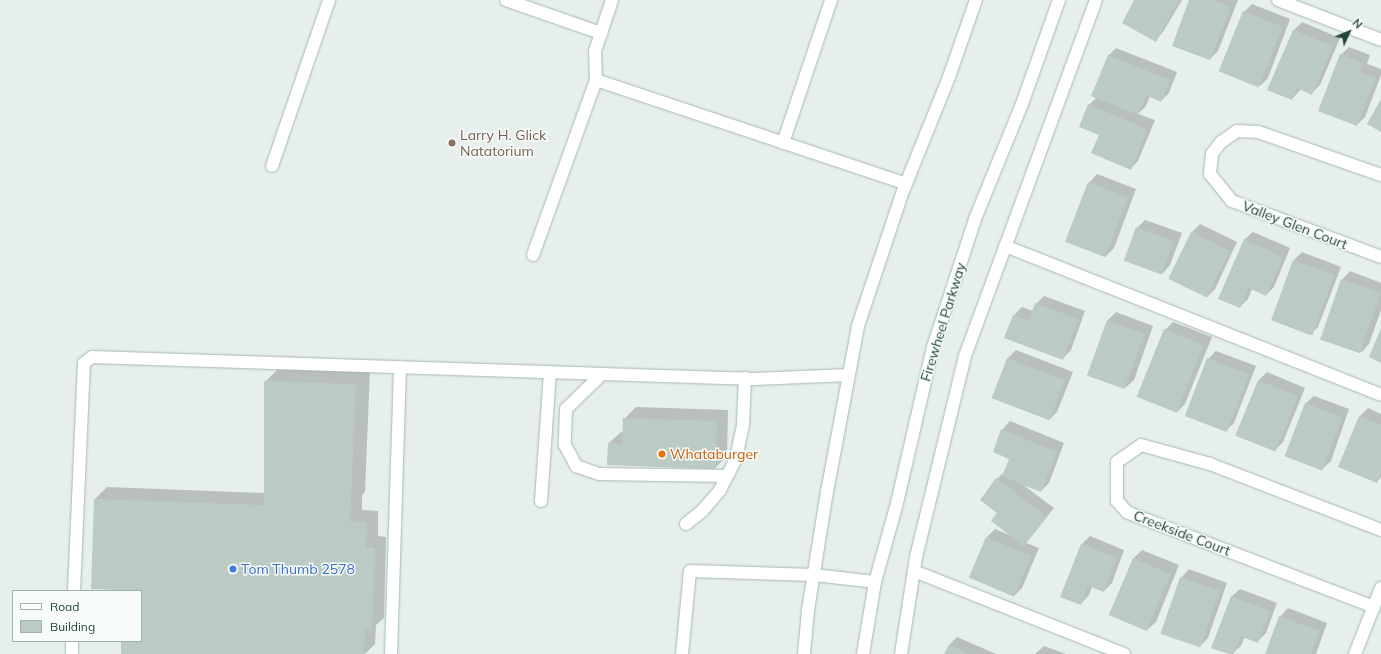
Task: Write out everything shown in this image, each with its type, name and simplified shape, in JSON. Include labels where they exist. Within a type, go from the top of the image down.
[{"type":"main road","points":[[272,166],[329,0]]},
{"type":"main road","points":[[506,0],[601,33]]},
{"type":"main road","points":[[533,255],[596,80],[595,51],[612,0]]},
{"type":"main road","points":[[783,143],[831,0]]},
{"type":"main road","points":[[804,654],[828,481],[858,326],[906,184],[949,77],[976,0]]},
{"type":"main road","name":"Firewheel Parkway","points":[[863,654],[875,582],[897,503],[933,347],[975,219],[1022,104],[1059,0]]},
{"type":"main road","points":[[900,654],[914,571],[965,356],[1096,0]]},
{"type":"main road","points":[[1278,0],[1381,40]]},
{"type":"main road","points":[[596,80],[906,184]]},
{"type":"main road","name":"Valley Glen Court","points":[[1381,175],[1258,132],[1237,131],[1221,142],[1212,154],[1210,174],[1232,201],[1381,257]]},
{"type":"main road","points":[[1005,246],[1381,395]]},
{"type":"main road","points":[[74,590],[84,363],[92,356],[550,373],[745,378],[849,375]]},
{"type":"main road","points":[[391,654],[400,367]]},
{"type":"main road","points":[[541,501],[550,373]]},
{"type":"main road","points":[[602,374],[566,409],[565,445],[576,466],[600,474],[727,476]]},
{"type":"main road","points":[[686,524],[702,511],[720,490],[736,458],[743,424],[745,378]]},
{"type":"main road","name":"Creekside Court","points":[[1374,607],[1127,512],[1117,501],[1117,462],[1141,445],[1210,464],[1381,530]]},
{"type":"main road","points":[[682,654],[690,571],[814,575],[875,582]]},
{"type":"main road","points":[[914,571],[1124,654]]},
{"type":"main road","points":[[1355,654],[1381,588]]},
{"type":"main road","points":[[72,642],[72,654]]},
{"type":"building","points":[[1134,0],[1179,0],[1156,42],[1122,23]]},
{"type":"building","points":[[1189,0],[1214,0],[1231,7],[1210,60],[1172,46]]},
{"type":"building","points":[[1243,11],[1283,27],[1259,87],[1219,71]]},
{"type":"building","points":[[1293,30],[1333,46],[1312,95],[1297,88],[1292,100],[1267,90]]},
{"type":"building","points":[[1340,54],[1363,63],[1360,72],[1376,78],[1357,126],[1318,111]]},
{"type":"building","points":[[1108,55],[1170,80],[1161,102],[1146,95],[1138,115],[1091,96]]},
{"type":"building","points":[[1381,99],[1381,132],[1367,124]]},
{"type":"building","points":[[1088,104],[1147,129],[1131,170],[1091,153],[1099,135],[1079,127]]},
{"type":"building","points":[[1088,182],[1128,197],[1105,257],[1065,242]]},
{"type":"building","points":[[1136,227],[1174,241],[1161,275],[1124,261]]},
{"type":"building","points":[[1191,232],[1230,251],[1207,298],[1168,279]]},
{"type":"building","points":[[1244,239],[1283,257],[1266,296],[1249,288],[1240,308],[1218,299]]},
{"type":"building","points":[[1293,260],[1334,275],[1312,335],[1271,320]]},
{"type":"building","points":[[1341,279],[1381,293],[1360,353],[1320,340]]},
{"type":"building","points":[[1035,303],[1078,319],[1063,360],[1004,338],[1013,315],[1029,320]]},
{"type":"building","points":[[1107,320],[1145,334],[1124,389],[1087,375]]},
{"type":"building","points":[[1381,328],[1381,363],[1369,357]]},
{"type":"building","points":[[1164,329],[1204,345],[1177,413],[1137,397]]},
{"type":"building","points":[[1007,358],[1065,380],[1049,420],[992,398]]},
{"type":"building","points":[[1207,358],[1249,374],[1227,432],[1185,416]]},
{"type":"building","points":[[1258,380],[1298,396],[1275,452],[1236,436]]},
{"type":"building","name":"Tom Thumb 2578","points":[[264,381],[356,384],[350,522],[367,522],[366,548],[375,548],[372,630],[365,630],[364,654],[121,654],[121,642],[142,642],[142,590],[91,589],[94,499],[264,505]]},
{"type":"building","points":[[1305,403],[1342,417],[1322,471],[1285,456]]},
{"type":"building","points":[[1359,416],[1381,425],[1381,473],[1377,483],[1338,467]]},
{"type":"building","name":"Whataburger","points":[[623,418],[717,421],[715,469],[607,465],[608,443],[622,444]]},
{"type":"building","points":[[1001,429],[1057,452],[1041,492],[1002,476],[1009,459],[993,452]]},
{"type":"building","points":[[996,478],[1047,517],[1024,546],[991,521],[997,513],[980,500]]},
{"type":"building","points":[[986,537],[1031,556],[1014,597],[969,578]]},
{"type":"building","points":[[1081,544],[1117,558],[1104,592],[1088,586],[1081,605],[1060,597]]},
{"type":"building","points":[[1133,558],[1171,574],[1147,631],[1109,615]]},
{"type":"building","points":[[1180,577],[1220,591],[1200,647],[1160,634]]},
{"type":"building","points":[[1231,596],[1270,611],[1258,643],[1240,636],[1234,654],[1229,654],[1211,648]]},
{"type":"building","points":[[1279,616],[1320,631],[1311,654],[1265,654]]},
{"type":"building","points":[[949,645],[970,654],[944,654]]},
{"type":"place","name":"Larry H. Glick Natatorium","points":[[452,143]]},
{"type":"place","name":"Whataburger","points":[[662,454]]},
{"type":"place","name":"Tom Thumb 2578","points":[[233,569]]}]
